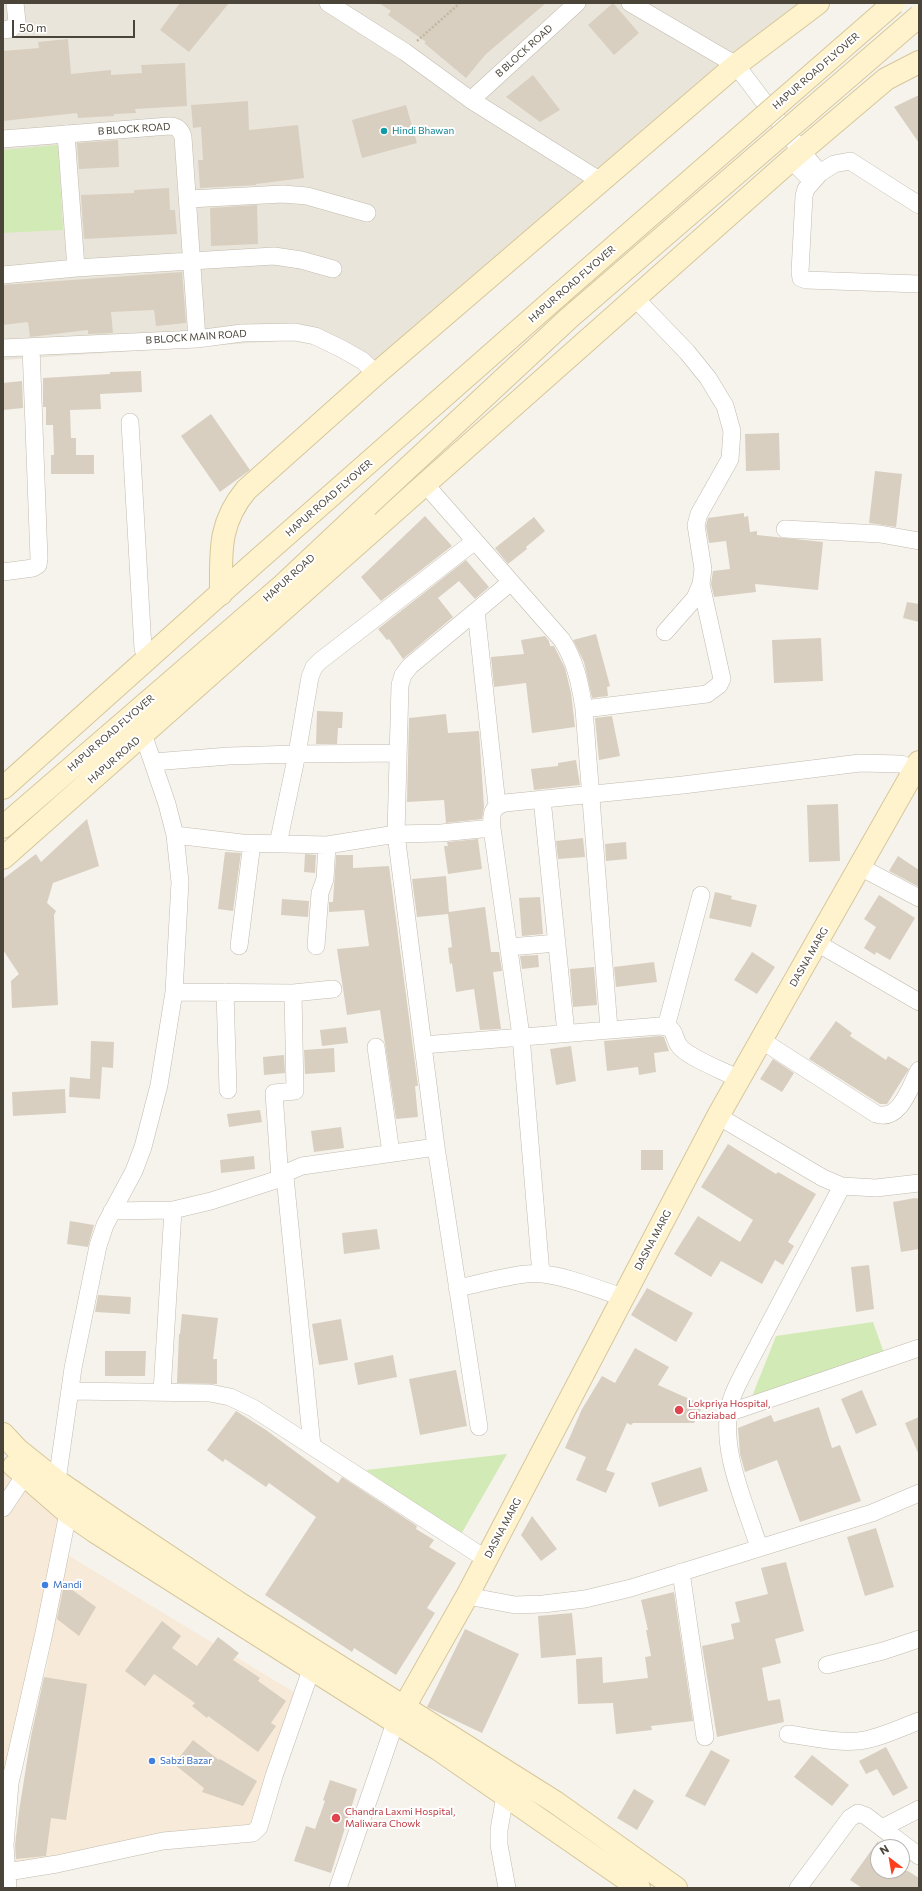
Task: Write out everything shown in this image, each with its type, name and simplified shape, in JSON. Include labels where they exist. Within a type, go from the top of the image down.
[{"type":"street","points":[[3,30],[11,29],[17,22],[15,3]]},
{"type":"street","points":[[328,3],[405,52],[471,100],[602,182]]},
{"type":"street","name":"B BLOCK ROAD","points":[[471,100],[577,3]]},
{"type":"street","points":[[630,3],[736,65],[796,156],[816,177]]},
{"type":"street","points":[[221,594],[222,537],[229,515],[246,490],[376,374],[602,182],[736,65],[818,3]]},
{"type":"street","name":"HAPUR ROAD FLYOVER","points":[[204,609],[560,294],[894,3]]},
{"type":"street","points":[[347,539],[367,506],[569,318],[919,16]]},
{"type":"street","points":[[347,539],[426,484],[796,156],[886,79],[919,62]]},
{"type":"street","name":"B BLOCK ROAD","points":[[3,139],[176,126],[181,131],[183,137],[198,339]]},
{"type":"street","points":[[66,134],[76,268]]},
{"type":"street","points":[[919,205],[850,161],[834,164],[816,177],[804,196],[800,272],[801,278],[806,280],[919,284]]},
{"type":"street","points":[[188,199],[283,194],[307,196],[367,213]]},
{"type":"street","points":[[3,275],[76,268],[192,260],[286,257],[333,269]]},
{"type":"street","points":[[635,298],[687,352],[708,378],[725,406],[732,431],[730,459],[699,514],[696,525],[703,569],[701,584],[695,598],[665,632]]},
{"type":"street","name":"B BLOCK MAIN ROAD","points":[[3,348],[198,339],[242,333],[295,332],[315,336],[342,349],[363,361],[376,374]]},
{"type":"street","points":[[3,572],[33,568],[38,565],[39,559],[31,347]]},
{"type":"street","points":[[130,422],[143,649]]},
{"type":"street","points":[[426,484],[562,640],[572,654],[579,677],[584,709],[609,1029]]},
{"type":"street","points":[[785,529],[880,534],[919,542]]},
{"type":"street","points":[[222,537],[251,566]]},
{"type":"street","name":"HAPUR ROAD","points":[[237,624],[347,539]]},
{"type":"street","name":"HAPUR ROAD","points":[[3,858],[225,661],[347,539]]},
{"type":"street","points":[[278,844],[297,754],[310,677],[314,667],[475,541]]},
{"type":"street","points":[[479,1427],[436,1147],[396,834],[400,685],[403,675],[410,666],[511,582]]},
{"type":"street","points":[[584,709],[707,694],[719,685],[722,679],[701,584]]},
{"type":"street","points":[[3,772],[186,611],[204,609]]},
{"type":"street","points":[[3,788],[204,609]]},
{"type":"street","points":[[476,611],[497,805],[491,816],[492,828],[521,1036],[542,1274]]},
{"type":"street","points":[[225,661],[237,624]]},
{"type":"street","name":"HAPUR ROAD FLYOVER","points":[[3,827],[237,624]]},
{"type":"street","points":[[57,1482],[73,1368],[98,1246],[105,1224],[134,1171],[143,1147],[159,1085],[174,992],[180,882],[175,835],[143,734]]},
{"type":"street","points":[[153,762],[229,756],[398,753]]},
{"type":"street","points":[[497,805],[860,763],[918,766]]},
{"type":"street","name":"DASNA MARG","points":[[399,1715],[486,1559],[718,1116],[918,766]]},
{"type":"street","points":[[542,799],[566,1033]]},
{"type":"street","points":[[175,835],[252,843],[327,845],[396,834],[441,833],[492,828]]},
{"type":"street","points":[[239,946],[252,843]]},
{"type":"street","points":[[316,946],[320,893],[325,879],[327,845]]},
{"type":"street","points":[[860,867],[919,898]]},
{"type":"street","points":[[666,1027],[701,895]]},
{"type":"street","points":[[509,947],[557,943]]},
{"type":"street","points":[[817,943],[919,1002]]},
{"type":"street","points":[[174,992],[293,993],[333,989]]},
{"type":"street","points":[[224,992],[228,1090]]},
{"type":"street","points":[[293,993],[295,1091],[274,1094],[312,1446]]},
{"type":"street","points":[[423,1045],[609,1029],[666,1027],[673,1030],[677,1043],[687,1053],[739,1079]]},
{"type":"street","points":[[761,1040],[876,1114],[884,1117],[892,1114],[900,1106],[919,1070]]},
{"type":"street","points":[[376,1047],[391,1153]]},
{"type":"street","points":[[718,1116],[823,1178],[842,1186],[876,1188],[919,1183]]},
{"type":"street","points":[[112,1211],[173,1210],[211,1201],[283,1178],[288,1172],[302,1166],[436,1147]]},
{"type":"street","points":[[759,1547],[731,1461],[727,1432],[728,1413],[731,1400],[745,1370],[842,1186]]},
{"type":"street","points":[[162,1392],[173,1210]]},
{"type":"street","points":[[457,1288],[526,1274],[542,1274],[560,1277],[623,1297]]},
{"type":"street","points":[[728,1413],[919,1348]]},
{"type":"street","points":[[70,1391],[210,1393],[230,1397],[253,1408],[486,1559]]},
{"type":"street","points":[[3,1434],[17,1449],[57,1482],[237,1602],[399,1715],[438,1749],[639,1888]]},
{"type":"street","points":[[3,1456],[68,1513],[100,1535],[311,1670],[399,1715],[555,1802],[676,1888]]},
{"type":"street","points":[[3,1508],[25,1475]]},
{"type":"street","points":[[466,1596],[515,1606],[585,1599],[631,1588],[872,1513],[919,1493]]},
{"type":"street","points":[[68,1513],[46,1626],[6,1780],[4,1841],[7,1880],[57,1864],[163,1841],[253,1833],[259,1827],[274,1776],[311,1670]]},
{"type":"street","points":[[681,1572],[705,1737]]},
{"type":"street","points":[[827,1665],[883,1651],[919,1639]]},
{"type":"street","points":[[338,1888],[399,1715]]},
{"type":"street","points":[[788,1734],[840,1741],[859,1741],[878,1736],[919,1721]]},
{"type":"street","points":[[505,1796],[499,1830],[499,1845],[508,1888]]},
{"type":"street","points":[[882,1828],[919,1809]]},
{"type":"street","points":[[798,1888],[850,1818],[858,1813],[866,1816],[919,1856]]},
{"type":"path","points":[[405,52],[460,3]]},
{"type":"shaded area","points":[[3,3],[823,3],[374,378],[308,339],[3,360]]},
{"type":"shaded area","points":[[3,1468],[62,1522],[3,1777]]},
{"type":"shaded area","name":"Sabzi Bazar","points":[[66,1554],[297,1694],[249,1827],[13,1864]]},
{"type":"green space","points":[[58,145],[63,230],[3,233],[3,150]]},
{"type":"green space","points":[[873,1322],[884,1353],[751,1399],[776,1336]]},
{"type":"green space","points":[[507,1454],[460,1536],[366,1470]]},
{"type":"building","points":[[180,3],[229,3],[189,52],[160,30]]},
{"type":"building","points":[[379,3],[546,3],[486,54],[466,78],[424,43],[426,42],[388,15],[391,11]]},
{"type":"building","points":[[613,3],[639,33],[614,55],[588,25]]},
{"type":"building","points":[[68,39],[71,74],[111,70],[111,75],[142,73],[141,65],[185,63],[187,106],[135,109],[136,113],[114,114],[114,116],[78,118],[77,113],[3,121],[3,51],[39,48],[38,42]]},
{"type":"building","points":[[533,75],[560,110],[540,122],[506,97]]},
{"type":"building","points":[[919,95],[919,143],[894,107]]},
{"type":"building","points":[[248,101],[249,130],[298,125],[304,178],[256,185],[200,188],[198,160],[203,160],[201,127],[193,128],[191,105]]},
{"type":"building","name":"Hindi Bhawan","points":[[406,105],[417,143],[362,158],[352,120]]},
{"type":"building","points":[[118,140],[119,167],[79,169],[77,143]]},
{"type":"building","points":[[169,188],[170,210],[175,210],[177,234],[84,239],[81,195],[134,193],[134,190]]},
{"type":"building","points":[[257,205],[258,244],[211,246],[210,208]]},
{"type":"building","points":[[182,272],[186,323],[156,326],[154,310],[111,312],[113,333],[88,334],[88,330],[30,337],[28,322],[3,325],[3,285]]},
{"type":"building","points":[[141,371],[142,392],[100,394],[101,409],[70,410],[71,438],[76,438],[76,455],[94,455],[94,474],[51,474],[51,455],[54,455],[53,425],[46,425],[46,407],[43,407],[43,378],[110,374],[110,372]]},
{"type":"building","points":[[22,381],[23,408],[3,410],[3,383]]},
{"type":"building","points":[[211,414],[250,470],[220,492],[181,436]]},
{"type":"building","points":[[779,433],[780,470],[746,471],[745,434]]},
{"type":"building","points":[[875,471],[902,474],[896,527],[869,523]]},
{"type":"building","points":[[744,513],[744,517],[748,516],[750,532],[757,531],[757,535],[823,542],[818,590],[755,584],[756,592],[714,597],[711,584],[713,571],[730,569],[726,541],[709,543],[706,526],[708,518]]},
{"type":"building","points":[[425,516],[452,546],[381,601],[361,577]]},
{"type":"building","points":[[534,517],[545,531],[526,547],[527,549],[508,564],[495,548]]},
{"type":"building","points":[[466,560],[489,587],[475,599],[459,581],[438,598],[453,617],[403,659],[389,639],[387,640],[378,629]]},
{"type":"building","points":[[907,602],[919,604],[919,622],[903,618]]},
{"type":"building","points":[[596,634],[610,686],[607,687],[608,696],[592,698],[584,662],[573,640]]},
{"type":"building","points":[[545,636],[549,641],[550,646],[554,646],[565,668],[571,693],[575,727],[532,733],[526,683],[494,687],[491,657],[524,654],[521,640]]},
{"type":"building","points":[[821,638],[823,681],[774,683],[772,640]]},
{"type":"building","points":[[317,711],[343,712],[342,728],[338,728],[337,744],[316,744]]},
{"type":"building","points":[[446,714],[448,733],[479,731],[484,807],[482,819],[446,823],[444,800],[407,802],[409,718]]},
{"type":"building","points":[[612,716],[620,756],[599,760],[595,718]]},
{"type":"building","points":[[576,760],[580,785],[534,790],[531,769],[558,766],[558,763]]},
{"type":"building","points":[[838,804],[840,861],[809,862],[807,805]]},
{"type":"building","points":[[87,819],[99,866],[53,883],[47,903],[56,911],[54,915],[58,1005],[12,1008],[11,981],[19,974],[3,950],[3,879],[36,854],[41,862]]},
{"type":"building","points":[[583,838],[585,857],[558,859],[556,841]]},
{"type":"building","points":[[478,839],[482,869],[448,874],[444,846],[448,846],[447,842]]},
{"type":"building","points":[[626,842],[627,859],[606,861],[605,844]]},
{"type":"building","points":[[225,852],[241,853],[233,911],[218,909]]},
{"type":"building","points":[[305,854],[316,855],[315,873],[304,872]]},
{"type":"building","points":[[336,855],[353,855],[353,868],[389,866],[418,1086],[415,1086],[418,1117],[396,1119],[380,1010],[347,1015],[337,949],[369,946],[364,910],[329,912],[329,902],[333,902]]},
{"type":"building","points":[[898,856],[919,870],[919,887],[889,871]]},
{"type":"building","points":[[446,876],[449,912],[485,907],[491,952],[499,952],[502,971],[493,972],[501,1029],[480,1030],[474,989],[456,992],[452,963],[450,964],[448,948],[452,947],[448,914],[417,917],[412,879]]},
{"type":"building","points":[[715,892],[732,896],[731,899],[757,905],[751,927],[709,918]]},
{"type":"building","points":[[879,895],[915,918],[890,960],[876,952],[875,955],[864,948],[876,927],[864,919]]},
{"type":"building","points":[[540,897],[543,934],[522,936],[519,898]]},
{"type":"building","points":[[282,899],[309,901],[308,917],[281,915]]},
{"type":"building","points":[[752,952],[775,967],[757,994],[734,980]]},
{"type":"building","points":[[538,955],[539,967],[522,969],[520,956]]},
{"type":"building","points":[[654,962],[657,982],[616,987],[614,967]]},
{"type":"building","points":[[594,967],[597,1005],[573,1007],[570,969]]},
{"type":"building","points":[[836,1021],[852,1033],[850,1036],[886,1060],[888,1056],[909,1069],[887,1104],[880,1104],[809,1059]]},
{"type":"building","points":[[346,1027],[348,1043],[322,1046],[320,1030]]},
{"type":"building","points":[[660,1036],[664,1037],[669,1051],[654,1053],[656,1072],[639,1075],[638,1067],[607,1071],[604,1041]]},
{"type":"building","points":[[91,1041],[114,1042],[113,1068],[102,1067],[100,1099],[69,1097],[70,1077],[90,1079]]},
{"type":"building","points":[[571,1046],[576,1081],[556,1085],[550,1049]]},
{"type":"building","points":[[334,1048],[335,1072],[305,1074],[304,1050]]},
{"type":"building","points":[[284,1055],[285,1073],[264,1075],[263,1057]]},
{"type":"building","points":[[773,1059],[794,1073],[782,1092],[760,1079]]},
{"type":"building","points":[[65,1089],[66,1113],[13,1116],[12,1092]]},
{"type":"building","points":[[260,1110],[262,1122],[229,1127],[227,1114]]},
{"type":"building","points":[[341,1127],[344,1148],[314,1152],[311,1131]]},
{"type":"building","points":[[728,1144],[776,1174],[778,1172],[816,1194],[788,1242],[794,1246],[783,1265],[775,1260],[762,1284],[721,1261],[711,1277],[674,1254],[698,1216],[740,1242],[753,1220],[701,1187]]},
{"type":"building","points":[[641,1150],[663,1150],[663,1170],[641,1170]]},
{"type":"building","points":[[254,1156],[255,1169],[221,1173],[220,1160]]},
{"type":"building","points":[[915,1198],[919,1199],[919,1249],[901,1252],[893,1202]]},
{"type":"building","points":[[70,1221],[94,1225],[88,1247],[67,1244]]},
{"type":"building","points":[[377,1229],[380,1249],[344,1254],[342,1233]]},
{"type":"building","points":[[869,1265],[874,1309],[856,1312],[851,1267]]},
{"type":"building","points":[[647,1288],[693,1313],[676,1342],[631,1315]]},
{"type":"building","points":[[98,1295],[131,1297],[130,1314],[95,1312]]},
{"type":"building","points":[[182,1314],[218,1318],[213,1359],[217,1359],[217,1384],[177,1383],[179,1334]]},
{"type":"building","points":[[341,1319],[348,1360],[319,1365],[312,1324]]},
{"type":"building","points":[[635,1348],[669,1367],[658,1385],[703,1405],[694,1423],[633,1423],[631,1425],[627,1423],[606,1470],[615,1473],[606,1493],[576,1480],[586,1457],[565,1448],[582,1409],[602,1376],[615,1383]]},
{"type":"building","points":[[105,1351],[146,1351],[145,1376],[105,1376]]},
{"type":"building","points":[[393,1355],[397,1377],[358,1385],[354,1363]]},
{"type":"building","points":[[456,1370],[467,1426],[420,1435],[409,1379]]},
{"type":"building","points":[[862,1390],[877,1425],[856,1434],[841,1399]]},
{"type":"building","points":[[819,1407],[832,1448],[840,1445],[861,1501],[800,1522],[777,1460],[745,1472],[740,1454],[738,1428],[771,1415],[774,1422]]},
{"type":"building","points":[[236,1411],[266,1430],[338,1483],[342,1477],[417,1526],[416,1529],[434,1540],[429,1547],[456,1563],[427,1608],[435,1613],[396,1675],[354,1648],[352,1652],[265,1595],[316,1517],[269,1483],[266,1487],[225,1459],[223,1462],[207,1450]]},
{"type":"building","points":[[919,1417],[919,1455],[905,1423]]},
{"type":"building","points":[[701,1467],[708,1491],[659,1507],[651,1483]]},
{"type":"building","points":[[532,1516],[557,1549],[541,1561],[521,1535]]},
{"type":"building","points":[[876,1528],[894,1587],[865,1596],[847,1537]]},
{"type":"building","points":[[786,1562],[804,1631],[775,1639],[781,1663],[762,1668],[768,1701],[780,1699],[784,1722],[717,1737],[702,1646],[734,1639],[731,1624],[740,1622],[735,1602],[768,1594],[761,1568]]},
{"type":"building","points":[[64,1584],[96,1607],[79,1636],[57,1619]]},
{"type":"building","points":[[674,1592],[693,1721],[651,1726],[652,1730],[616,1734],[613,1703],[578,1704],[576,1659],[602,1657],[603,1683],[648,1678],[645,1657],[651,1656],[646,1630],[648,1630],[641,1600]]},
{"type":"building","points":[[572,1613],[576,1655],[541,1658],[538,1616]]},
{"type":"building","points":[[162,1621],[181,1636],[172,1648],[197,1666],[218,1637],[239,1653],[233,1660],[260,1678],[258,1681],[286,1701],[271,1723],[276,1726],[258,1752],[208,1716],[207,1718],[192,1706],[195,1703],[154,1674],[145,1686],[125,1671]]},
{"type":"building","points":[[465,1629],[519,1654],[482,1733],[427,1707]]},
{"type":"building","points":[[44,1677],[87,1684],[66,1820],[51,1818],[46,1856],[16,1859],[15,1845],[19,1811],[31,1736]]},
{"type":"building","points":[[193,1740],[219,1760],[220,1759],[257,1781],[243,1806],[202,1792],[204,1788],[174,1764]]},
{"type":"building","points":[[886,1747],[908,1788],[893,1796],[877,1769],[866,1774],[859,1761]]},
{"type":"building","points":[[711,1750],[730,1760],[705,1806],[685,1796]]},
{"type":"building","points":[[812,1755],[849,1785],[832,1806],[794,1777]]},
{"type":"building","points":[[330,1780],[357,1789],[331,1873],[294,1861],[306,1826],[315,1829],[325,1801],[323,1800]]},
{"type":"building","points":[[634,1789],[654,1801],[637,1830],[617,1818]]},
{"type":"building","points":[[870,1852],[870,1879],[910,1879],[910,1872],[919,1878],[919,1888],[862,1888],[850,1880]]},
{"type":"place","name":"Hindi Bhawan","points":[[384,131]]},
{"type":"place","name":"Lokpriya Hospital, Ghaziabad","points":[[679,1410]]},
{"type":"place","name":"Mandi","points":[[45,1585]]},
{"type":"place","name":"Sabzi Bazar","points":[[152,1761]]},
{"type":"place","name":"Chandra Laxmi Hospital, Maliwara Chowk","points":[[336,1818]]}]
